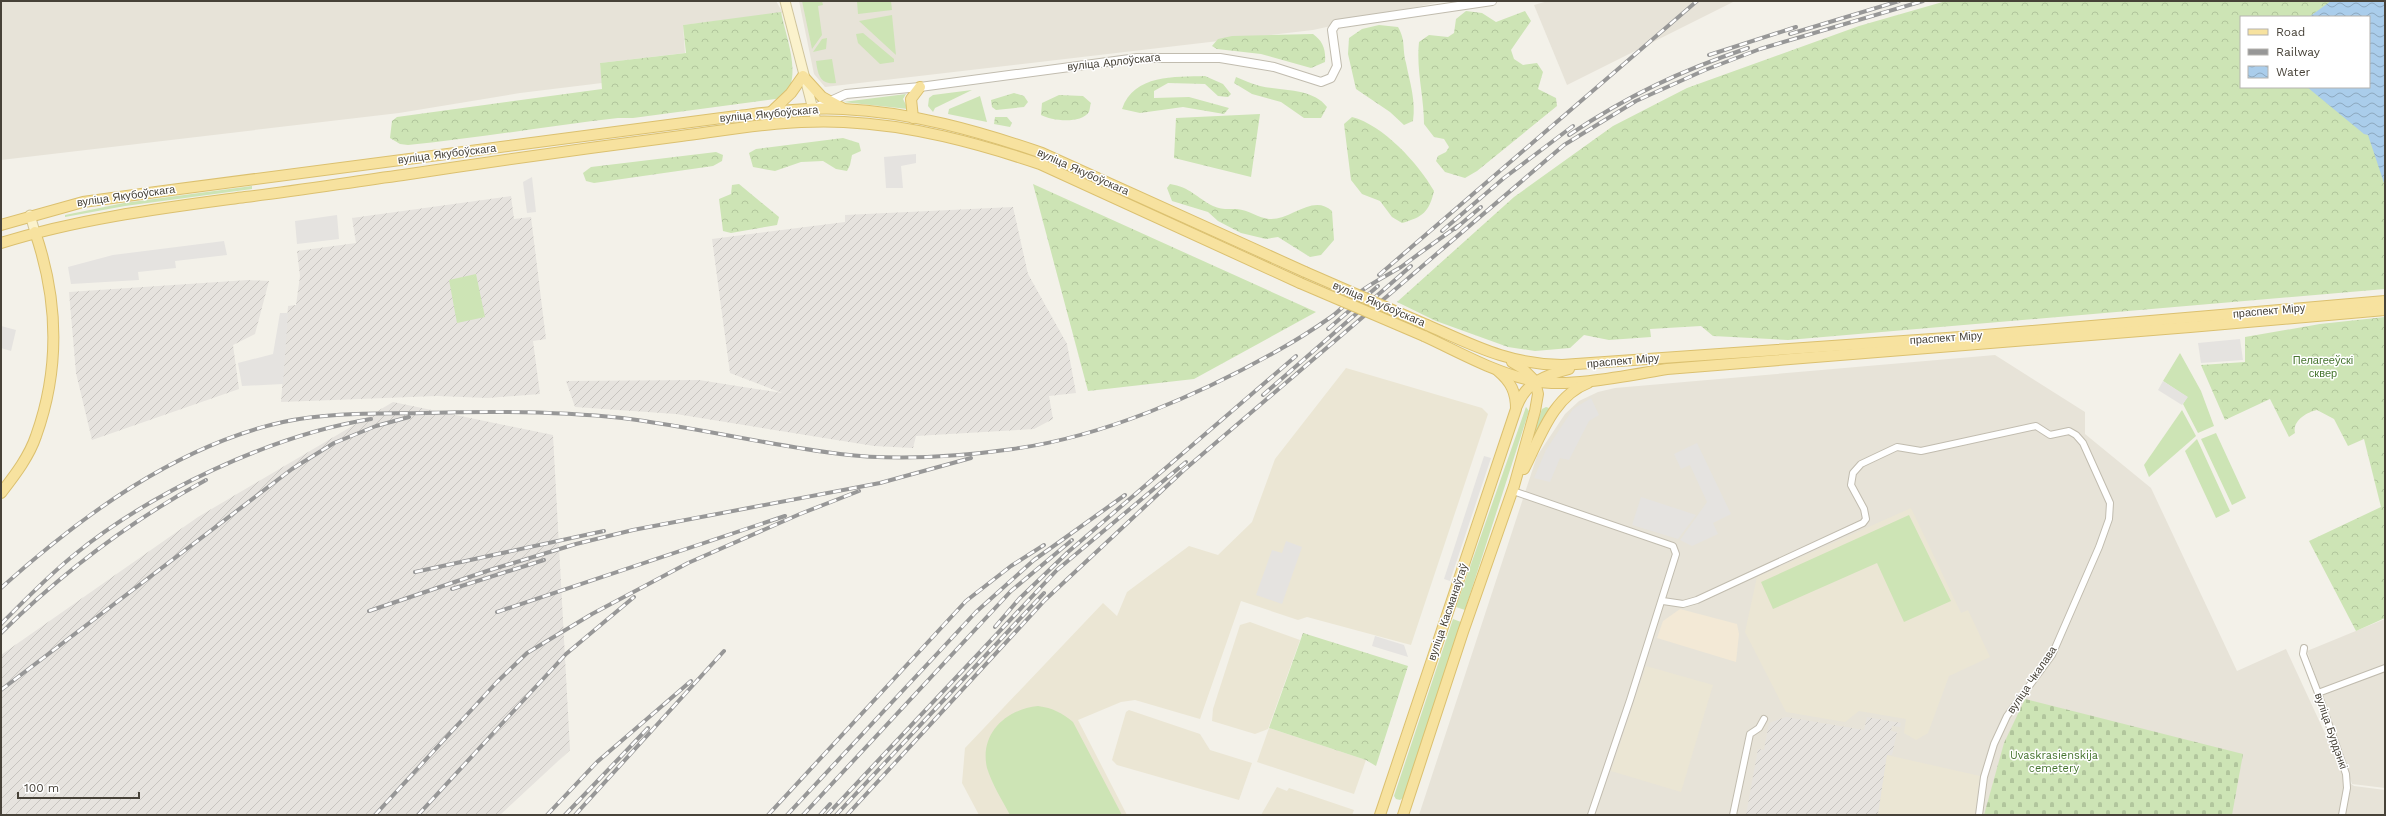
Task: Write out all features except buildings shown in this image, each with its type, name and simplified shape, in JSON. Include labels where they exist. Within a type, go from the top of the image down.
[{"type":"main road","points":[[785,1],[795,33],[803,76],[816,121]]},
{"type":"main road","points":[[803,76],[815,90],[828,101],[844,109]]},
{"type":"main road","points":[[771,112],[791,93],[803,76]]},
{"type":"main road","points":[[914,118],[912,99],[920,87]]},
{"type":"main road","name":"вуліца Якубоўскага","points":[[1,225],[30,215],[83,202],[112,198],[771,112],[812,109],[844,109],[914,118],[999,138],[1042,153],[1305,272],[1497,355]]},
{"type":"main road","name":"вуліца Якубоўскага","points":[[1,243],[35,232],[102,217],[304,190],[529,155],[816,121],[845,122],[915,130],[1040,164],[1300,282],[1493,367]]},
{"type":"main road","points":[[1,493],[20,466],[36,437],[53,365],[54,340],[49,287],[45,262],[30,215]]},
{"type":"main road","name":"праспект Міру","points":[[1493,367],[1535,381],[1593,381],[1667,369],[2190,327],[2374,306],[2385,301]]},
{"type":"main road","name":"праспект Міру","points":[[1507,359],[1542,365],[1591,364],[2374,306],[2385,310]]},
{"type":"main road","name":"праспект Міру","points":[[1497,355],[1522,368],[1535,381]]},
{"type":"main road","name":"вуліца Касманаўтаў","points":[[1380,815],[1520,397],[1535,381],[1548,375],[1591,364]]},
{"type":"main road","name":"вуліца Касманаўтаў","points":[[1493,367],[1506,377],[1512,387],[1516,397],[1516,409]]},
{"type":"main road","points":[[1535,381],[1538,401],[1535,411]]},
{"type":"main road","name":"вуліца Касманаўтаў","points":[[1514,488],[1558,405],[1574,389],[1593,381]]},
{"type":"main road","points":[[1516,409],[1528,398],[1534,401],[1535,411]]},
{"type":"main road","name":"вуліца Касманаўтаў","points":[[1403,815],[1463,632],[1514,488],[1535,411]]},
{"type":"street","name":"вуліца Арлоўскага","points":[[812,109],[846,94],[920,87],[1137,58],[1220,58],[1259,65],[1321,82],[1331,78],[1337,66],[1332,30],[1336,24],[1492,1]]},
{"type":"street","points":[[914,118],[915,130]]},
{"type":"street","name":"вуліца Чкалава","points":[[1663,601],[1683,604],[1697,600],[1863,523],[1866,519],[1864,509],[1851,485],[1854,473],[1861,464],[1896,447],[1920,451],[2036,426],[2050,435],[2069,431],[2083,443],[2110,503],[2109,519],[2099,547],[2052,655],[2007,716],[1994,744],[1984,777],[1979,815]]},
{"type":"street","points":[[1514,488],[1673,546],[1676,554],[1663,601],[1591,815]]},
{"type":"street","name":"вуліца Бурдэнкі","points":[[2304,648],[2303,654],[2346,774],[2347,788],[2342,815]]},
{"type":"street","points":[[2318,693],[2385,668]]},
{"type":"street","points":[[1734,815],[1750,734],[1759,728],[1764,719]]},
{"type":"shaded area","points":[[1,1],[776,1],[783,13],[683,25],[685,53],[600,63],[602,83],[520,93],[399,113],[1,160]]},
{"type":"shaded area","points":[[799,1],[1444,1],[1313,30],[825,87],[814,74]]},
{"type":"shaded area","points":[[1548,1],[1735,1],[1567,85],[1534,5]]},
{"type":"shaded area","points":[[916,154],[916,163],[901,166],[903,188],[886,188],[884,157]]},
{"type":"shaded area","points":[[532,177],[536,212],[527,213],[523,182]]},
{"type":"shaded area","points":[[511,196],[514,219],[531,217],[546,339],[533,341],[540,394],[488,398],[437,396],[281,402],[288,306],[296,305],[300,276],[297,251],[356,243],[352,218]]},
{"type":"shaded area","points":[[1013,207],[1028,274],[1067,344],[1076,393],[1049,396],[1053,419],[1034,429],[916,436],[913,448],[874,446],[676,414],[575,407],[566,381],[699,380],[782,393],[730,373],[712,239],[845,222],[845,215]]},
{"type":"shaded area","points":[[337,215],[339,239],[297,244],[295,221]]},
{"type":"shaded area","points":[[224,241],[227,255],[175,261],[176,268],[138,272],[139,280],[71,284],[68,267],[113,255]]},
{"type":"shaded area","points":[[248,280],[269,281],[255,334],[233,345],[239,389],[92,440],[76,373],[69,292]]},
{"type":"shaded area","points":[[280,313],[288,313],[283,384],[242,386],[238,363],[273,354]]},
{"type":"shaded area","points":[[1,326],[16,330],[11,351],[1,348]]},
{"type":"shaded area","points":[[2240,339],[2243,360],[2201,363],[2198,343]]},
{"type":"shaded area","points":[[1995,355],[2085,412],[2085,434],[2151,488],[2237,671],[2286,649],[2347,781],[2354,786],[2385,790],[2385,815],[1419,815],[1537,456],[1565,414],[1579,401],[1598,392],[1615,388]]},
{"type":"shaded area","points":[[1346,368],[1482,408],[1488,414],[1411,645],[1307,617],[1298,620],[1241,601],[1200,719],[1135,700],[1121,702],[1078,720],[1127,815],[979,815],[962,783],[965,748],[1103,603],[1117,616],[1127,592],[1189,546],[1218,555],[1252,522],[1275,459]]},
{"type":"shaded area","points":[[2163,381],[2188,397],[2182,405],[2158,390]]},
{"type":"shaded area","points":[[1591,398],[1599,415],[1589,421],[1569,460],[1560,458],[1550,482],[1534,478],[1546,450],[1573,409]]},
{"type":"shaded area","points":[[393,402],[553,435],[570,750],[500,815],[1,815],[1,655],[198,517]]},
{"type":"shaded area","points":[[1697,443],[1731,514],[1713,523],[1718,534],[1692,546],[1680,540],[1707,502],[1690,465],[1681,469],[1674,454]]},
{"type":"shaded area","points":[[1484,456],[1491,458],[1450,581],[1444,579]]},
{"type":"shaded area","points":[[1641,497],[1696,515],[1678,539],[1632,525]]},
{"type":"shaded area","points":[[1911,508],[1961,613],[1968,610],[1990,657],[1949,676],[1928,733],[1916,740],[1904,733],[1906,719],[1859,711],[1845,722],[1786,712],[1745,632],[1757,577]]},
{"type":"shaded area","points":[[1286,541],[1302,547],[1282,604],[1256,595],[1272,550],[1282,553]]},
{"type":"shaded area","points":[[1680,609],[1737,624],[1739,634],[1736,662],[1657,638],[1663,621]]},
{"type":"shaded area","points":[[2385,619],[2385,788],[2352,784],[2307,651]]},
{"type":"shaded area","points":[[1250,622],[1300,640],[1268,729],[1255,734],[1212,721],[1213,709],[1240,625]]},
{"type":"shaded area","points":[[1375,636],[1404,645],[1408,657],[1372,646]]},
{"type":"shaded area","points":[[1646,666],[1713,685],[1681,792],[1611,771]]},
{"type":"shaded area","points":[[1129,710],[1200,734],[1210,750],[1252,763],[1239,800],[1117,765],[1112,760],[1126,712]]},
{"type":"shaded area","points":[[1786,717],[1864,730],[1867,717],[1901,723],[1900,727],[1892,726],[1891,731],[1897,732],[1892,755],[1887,755],[1878,815],[1746,815],[1758,749],[1764,750],[1769,723]]},
{"type":"shaded area","points":[[1269,728],[1366,760],[1354,794],[1257,762]]},
{"type":"shaded area","points":[[1887,755],[1980,776],[1975,815],[1878,815]]},
{"type":"shaded area","points":[[1277,787],[1287,791],[1289,788],[1354,810],[1352,815],[1261,815]]},
{"type":"green space","points":[[802,1],[822,1],[823,5],[818,6],[822,35],[812,49]]},
{"type":"green space","points":[[857,1],[891,1],[892,10],[858,14]]},
{"type":"green space","points":[[1946,1],[2385,1],[2385,289],[1788,340],[1713,336],[1701,326],[1650,329],[1651,337],[1609,340],[1584,335],[1570,348],[1535,351],[1508,347],[1436,321],[1397,302],[1514,197],[1613,126],[1687,88],[1859,26]]},
{"type":"green space","points":[[1466,11],[1482,13],[1496,22],[1525,11],[1531,21],[1511,50],[1514,59],[1523,65],[1537,63],[1543,72],[1538,89],[1556,98],[1557,106],[1477,171],[1465,178],[1445,172],[1436,161],[1438,156],[1446,152],[1449,147],[1444,139],[1434,137],[1424,124],[1418,52],[1419,42],[1429,35],[1448,37],[1454,33],[1456,19]]},
{"type":"green space","points":[[781,12],[789,45],[792,68],[792,79],[789,89],[783,98],[408,145],[400,144],[390,138],[392,121],[397,117],[602,89],[600,63],[686,53],[683,25]]},
{"type":"green space","points":[[892,15],[896,55],[859,21]]},
{"type":"green space","points":[[1379,25],[1398,27],[1402,36],[1414,106],[1413,121],[1404,125],[1390,112],[1356,89],[1348,54],[1349,38],[1362,29]]},
{"type":"green space","points":[[863,33],[894,59],[894,62],[880,64],[858,43],[856,34]]},
{"type":"green space","points":[[1313,34],[1323,46],[1325,62],[1311,68],[1261,54],[1217,49],[1212,46],[1218,39],[1232,36]]},
{"type":"green space","points":[[827,38],[826,49],[813,52],[822,39]]},
{"type":"green space","points":[[832,59],[836,83],[823,81],[819,75],[816,61]]},
{"type":"green space","points":[[1205,76],[1223,84],[1231,94],[1228,97],[1218,96],[1205,84],[1168,83],[1154,91],[1154,98],[1189,97],[1229,108],[1224,114],[1183,107],[1140,113],[1122,109],[1128,98],[1136,89],[1146,83],[1169,78]]},
{"type":"green space","points":[[1236,77],[1260,86],[1305,93],[1314,96],[1327,107],[1321,118],[1304,118],[1281,102],[1252,94],[1234,83]]},
{"type":"green space","points":[[972,90],[935,108],[933,112],[928,106],[929,98],[933,95]]},
{"type":"green space","points":[[1014,93],[1024,96],[1028,102],[1024,107],[996,110],[992,107],[991,100]]},
{"type":"green space","points":[[906,94],[903,99],[908,109],[843,102]]},
{"type":"green space","points":[[1059,95],[1083,96],[1091,103],[1089,112],[1085,116],[1073,120],[1052,119],[1041,115],[1042,103]]},
{"type":"green space","points":[[980,96],[987,122],[948,114],[949,109]]},
{"type":"green space","points":[[1260,114],[1251,177],[1174,158],[1176,118]]},
{"type":"green space","points":[[995,117],[1007,117],[1012,123],[1010,127],[994,124]]},
{"type":"green space","points":[[1352,117],[1364,121],[1376,128],[1399,146],[1427,180],[1434,191],[1430,204],[1420,216],[1402,223],[1392,217],[1380,201],[1362,194],[1351,180],[1344,124]]},
{"type":"green space","points":[[843,138],[859,143],[861,151],[852,155],[847,171],[836,169],[823,161],[801,162],[775,171],[753,167],[749,153],[756,149]]},
{"type":"green space","points":[[716,152],[723,155],[722,161],[713,166],[594,183],[586,181],[583,173],[591,167]]},
{"type":"green space","points":[[739,184],[779,217],[777,225],[731,233],[723,231],[719,199],[731,194],[732,185]]},
{"type":"green space","points":[[1033,184],[1316,312],[1194,379],[1088,391]]},
{"type":"green space","points":[[1170,184],[1177,185],[1188,190],[1207,203],[1216,207],[1237,209],[1269,219],[1285,216],[1309,206],[1325,206],[1332,211],[1334,240],[1321,255],[1310,257],[1278,237],[1266,239],[1241,233],[1218,221],[1208,212],[1172,201],[1167,188]]},
{"type":"green space","points":[[252,186],[252,189],[125,206],[65,217],[65,215],[124,203]]},
{"type":"green space","points":[[476,274],[485,317],[457,323],[449,280]]},
{"type":"green space","name":"Пелагееўскі сквер","points":[[2385,317],[2385,618],[2356,631],[2309,541],[2381,507],[2364,439],[2348,446],[2334,419],[2317,410],[2301,418],[2296,425],[2295,433],[2289,437],[2270,399],[2225,420],[2201,365],[2245,362],[2245,337],[2320,324]]},
{"type":"green space","points":[[2180,353],[2201,391],[2214,426],[2198,433],[2183,404],[2187,397],[2163,381]]},
{"type":"green space","points":[[1526,407],[1529,411],[1465,610],[1456,607]]},
{"type":"green space","points":[[1546,407],[1549,408],[1547,413],[1529,445],[1542,409]]},
{"type":"green space","points":[[2182,410],[2196,436],[2149,477],[2144,465]]},
{"type":"green space","points":[[2216,433],[2246,498],[2232,505],[2201,439]]},
{"type":"green space","points":[[2197,439],[2230,511],[2216,518],[2185,451]]},
{"type":"green space","points":[[1909,515],[1951,601],[1904,622],[1877,563],[1773,609],[1761,582]]},
{"type":"green space","points":[[1453,619],[1461,622],[1403,798],[1400,800],[1396,799],[1394,796]]},
{"type":"green space","points":[[1303,633],[1408,666],[1376,766],[1366,760],[1269,728]]},
{"type":"green space","name":"Uvaskrasienskija cemetery","points":[[2025,699],[2243,754],[2232,815],[1984,815],[2004,743]]},
{"type":"green space","points":[[1038,706],[1057,711],[1073,722],[1122,815],[1010,815],[994,786],[987,768],[987,744],[991,734],[1006,718],[1016,712]]},
{"type":"water","points":[[2331,1],[2385,1],[2385,186],[2368,135],[2364,134],[2308,88],[2370,88],[2370,16],[2310,16]]},
{"type":"railway","points":[[1379,275],[1697,1]]},
{"type":"railway","points":[[1790,34],[1899,1]]},
{"type":"railway","points":[[847,815],[1045,600],[1184,470],[1564,145],[1636,101],[1705,70],[1760,49],[1923,1]]},
{"type":"railway","points":[[1709,55],[1796,27]]},
{"type":"railway","points":[[1569,135],[1613,108],[1656,85],[1677,75],[1748,48]]},
{"type":"railway","points":[[1442,231],[1504,178],[1573,126]]},
{"type":"railway","points":[[1455,229],[1481,207]]},
{"type":"railway","points":[[1,588],[32,561],[97,510],[168,466],[205,448],[243,433],[283,422],[301,419],[336,415],[372,414],[498,412],[573,414],[622,418],[677,426],[840,454],[904,458],[991,452],[1047,443],[1081,435],[1149,412],[1183,398],[1277,351],[1325,321],[1365,288],[1401,267],[1458,226]]},
{"type":"railway","points":[[1263,395],[1411,266]]},
{"type":"railway","points":[[1328,329],[1378,286]]},
{"type":"railway","points":[[995,627],[1019,599],[1068,552],[1296,356]]},
{"type":"railway","points":[[1,690],[292,469],[334,443],[376,426],[409,417]]},
{"type":"railway","points":[[1,624],[64,563],[105,532],[139,509],[214,469],[254,452],[294,438],[333,427],[371,419]]},
{"type":"railway","points":[[369,611],[490,570],[576,544],[633,530],[880,483],[971,458]]},
{"type":"railway","points":[[827,815],[1057,570],[1186,462]]},
{"type":"railway","points":[[1,633],[48,590],[98,549],[150,513],[206,480]]},
{"type":"railway","points":[[375,815],[497,682],[527,653],[592,614],[688,563],[800,514],[859,491]]},
{"type":"railway","points":[[787,815],[976,612],[1034,560],[1125,495]]},
{"type":"railway","points":[[497,612],[785,516]]},
{"type":"railway","points":[[415,572],[604,531]]},
{"type":"railway","points":[[803,815],[1011,591],[1072,540]]},
{"type":"railway","points":[[768,815],[966,601],[1011,566],[1044,545]]},
{"type":"railway","points":[[452,589],[544,560]]},
{"type":"railway","points":[[836,815],[1044,593]]},
{"type":"railway","points":[[418,815],[566,654],[634,597]]},
{"type":"railway","points":[[575,815],[724,651]]},
{"type":"railway","points":[[547,815],[597,762],[691,681]]},
{"type":"railway","points":[[565,815],[648,728]]},
{"type":"railway","points":[[820,815],[830,804]]}]
